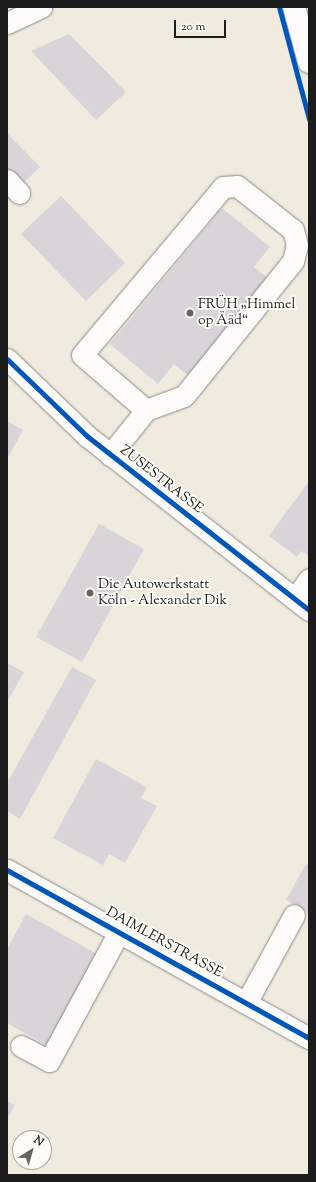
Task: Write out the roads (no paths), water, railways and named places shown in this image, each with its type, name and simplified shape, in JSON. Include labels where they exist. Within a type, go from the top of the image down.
[{"type":"main road","points":[[294,7],[309,62]]},
{"type":"street","points":[[12,17],[42,7]]},
{"type":"street","points":[[110,455],[146,410],[184,396],[293,261],[297,245],[293,230],[237,186],[223,187],[82,355],[146,410]]},
{"type":"street","name":"ZUSESTRASSE","points":[[7,359],[87,436],[302,604]]},
{"type":"street","points":[[302,604],[309,580]]},
{"type":"street","name":"DAIMLERSTRASSE","points":[[7,870],[309,1038]]},
{"type":"street","points":[[246,1003],[294,916]]},
{"type":"street","points":[[22,1046],[49,1061],[119,932]]},
{"type":"place","name":"FRÜH „Himmel op Ääd“","points":[[190,313]]},
{"type":"place","name":"Die Autowerkstatt Köln - Alexander Dik","points":[[90,593]]}]
